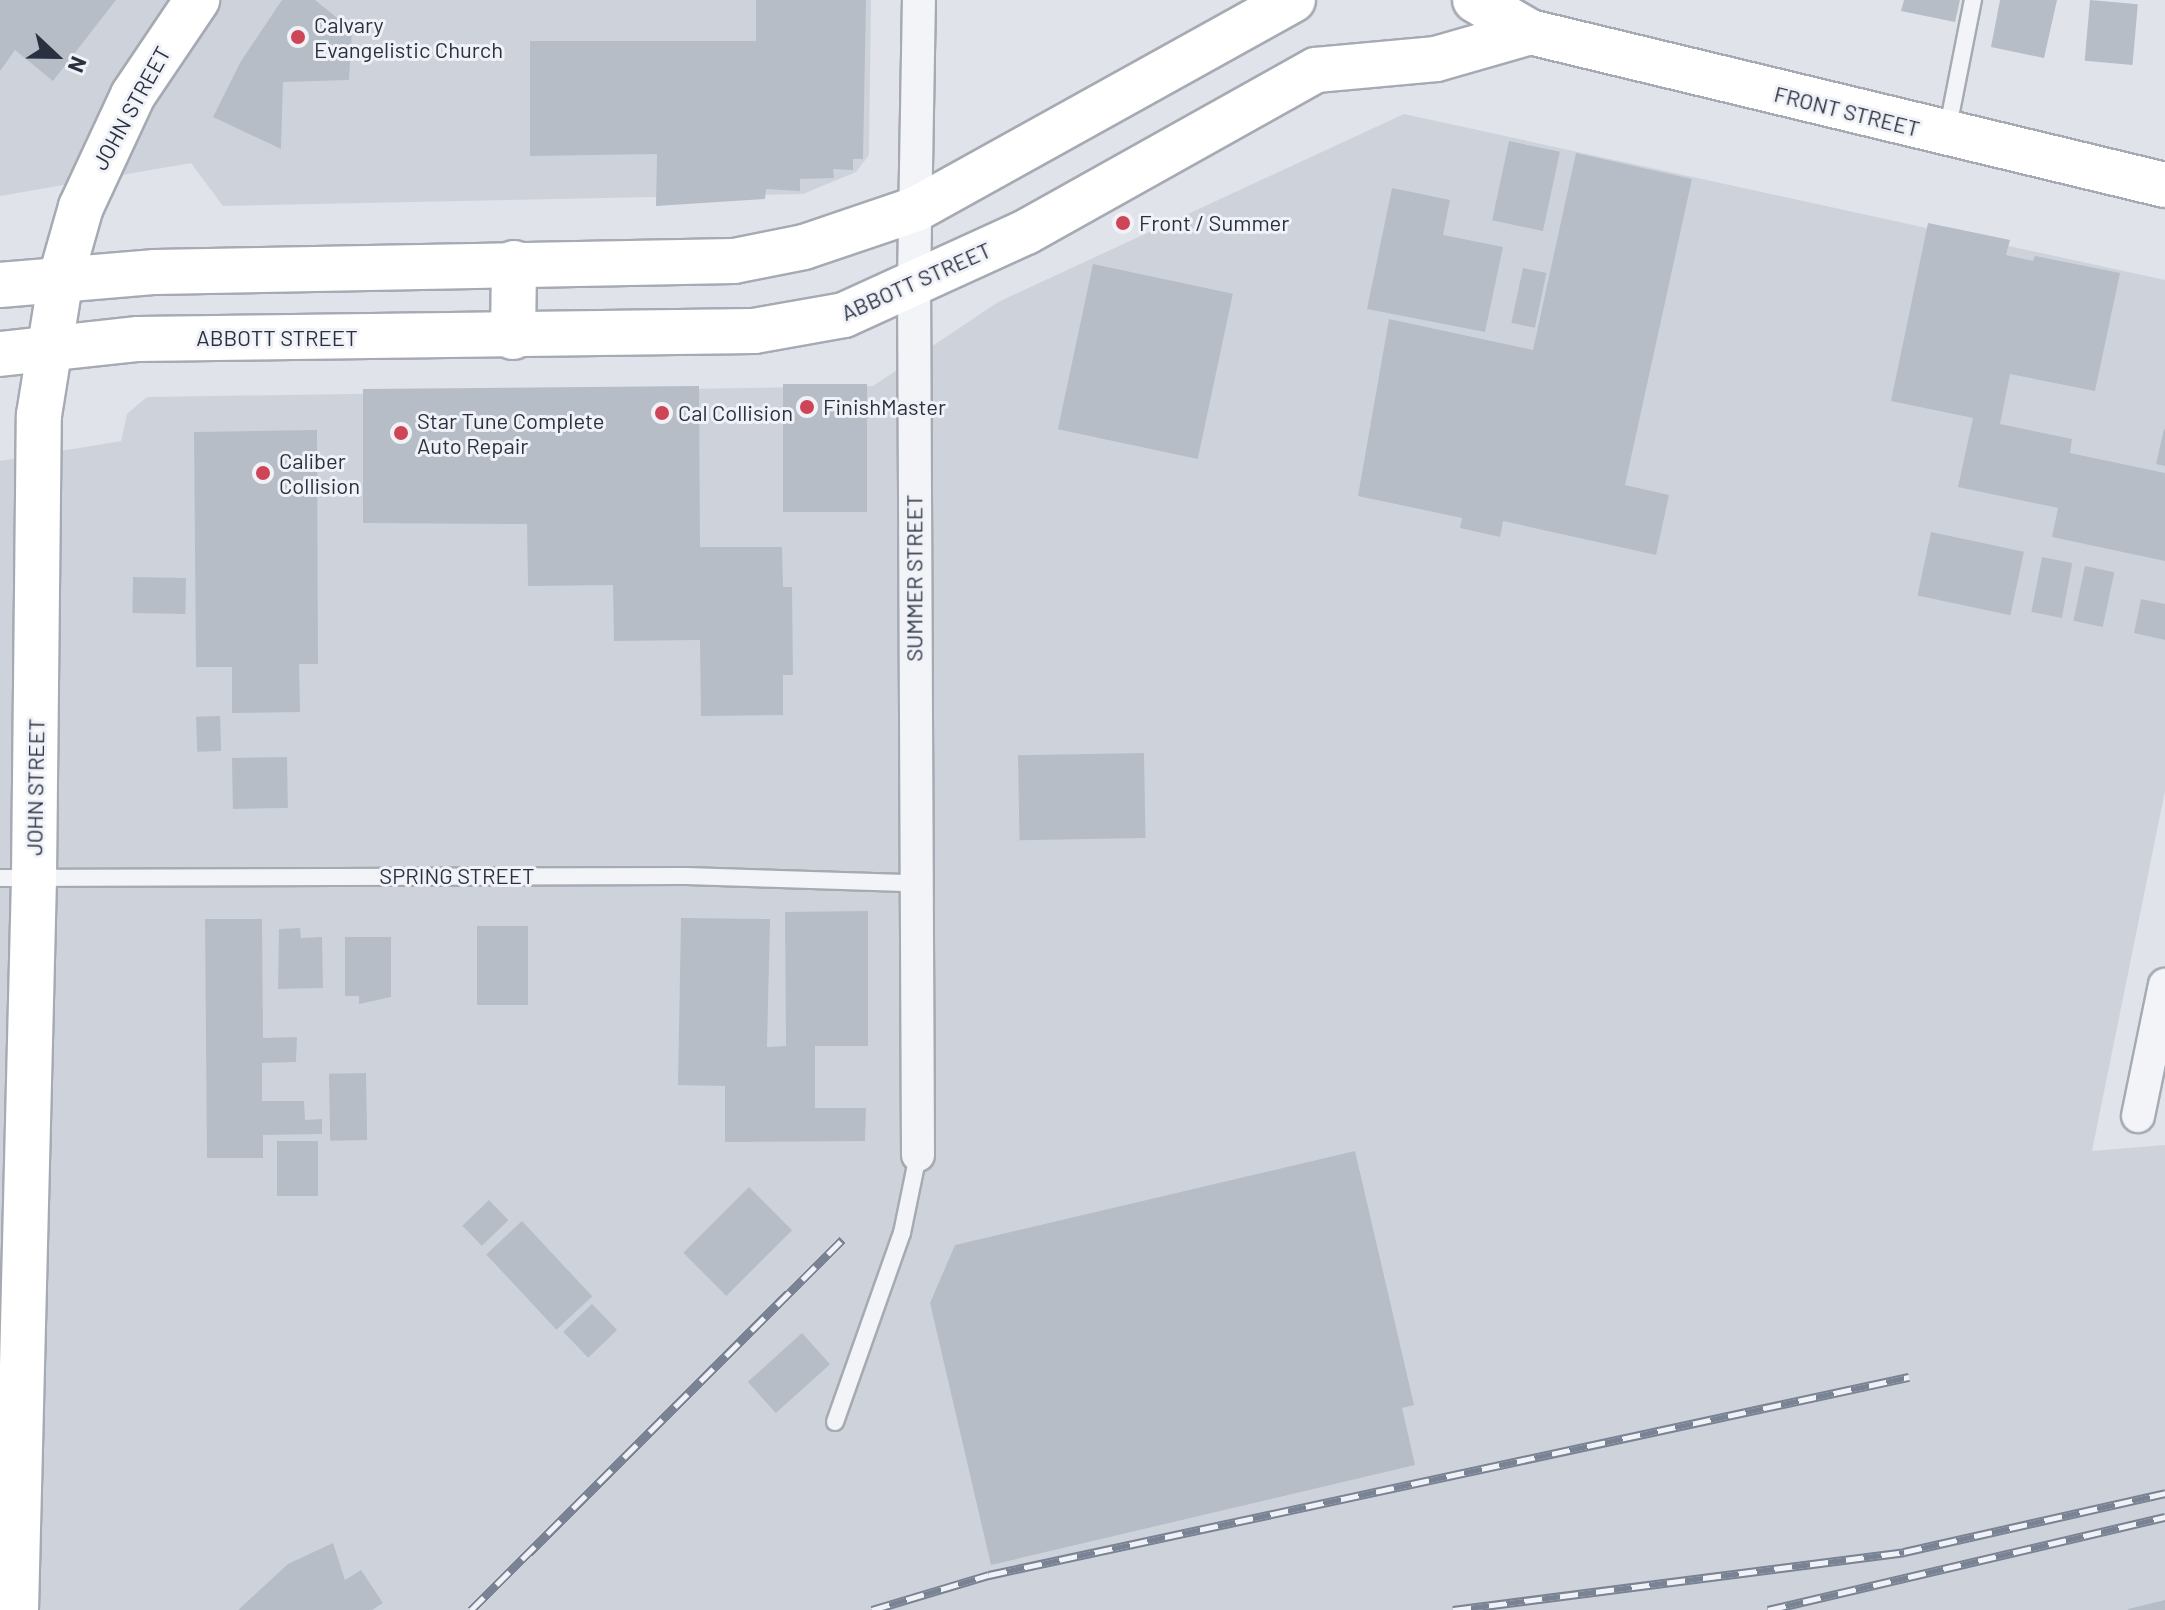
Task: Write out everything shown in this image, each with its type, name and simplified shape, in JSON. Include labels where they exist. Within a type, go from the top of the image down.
[{"type":"main road","name":"JOHN STREET","points":[[16,1610],[17,878],[39,415],[61,277],[103,152],[133,95],[197,0]]},
{"type":"main road","points":[[0,285],[61,277],[514,263],[734,261],[804,247],[916,209],[1293,0]]},
{"type":"main road","points":[[1475,0],[1530,32]]},
{"type":"main road","name":"FRONT STREET","points":[[1530,32],[1946,136],[2165,185]]},
{"type":"main road","name":"ABBOTT STREET","points":[[0,354],[138,339],[513,337],[754,331],[844,315],[1026,232],[1316,70],[1436,59],[1530,32]]},
{"type":"main road","points":[[513,337],[514,263]]},
{"type":"street","name":"SUMMER STREET","points":[[918,1155],[913,883],[914,283],[919,0]]},
{"type":"street","points":[[2138,1116],[2165,985]]},
{"type":"lane","points":[[1946,136],[1973,0]]},
{"type":"lane","name":"SPRING STREET","points":[[17,878],[686,876],[913,883]]},
{"type":"lane","points":[[835,1422],[902,1233],[918,1155]]},
{"type":"shaded area","points":[[0,0],[871,0],[869,155],[856,172],[803,194],[223,206],[191,163],[0,196]]},
{"type":"shaded area","points":[[1404,114],[2165,280],[2165,791],[2092,1151],[2165,1145],[2165,1610],[0,1610],[0,461],[121,441],[127,414],[147,397],[873,386],[998,302]]},
{"type":"building","points":[[0,0],[116,0],[53,81],[15,50],[0,71]]},
{"type":"building","points":[[282,0],[315,0],[352,30],[349,80],[283,82],[281,149],[213,117],[241,61]]},
{"type":"building","points":[[756,0],[866,0],[863,159],[853,159],[853,170],[833,169],[834,178],[800,179],[800,191],[766,189],[765,199],[656,206],[657,154],[530,156],[530,41],[756,41]]},
{"type":"building","points":[[1904,0],[1960,0],[1955,22],[1901,11]]},
{"type":"building","points":[[2000,0],[2057,0],[2044,58],[1991,47]]},
{"type":"building","points":[[2090,0],[2138,4],[2133,65],[2085,61]]},
{"type":"building","points":[[1509,141],[1560,152],[1543,231],[1492,220]]},
{"type":"building","points":[[1576,153],[1692,179],[1625,485],[1669,495],[1656,555],[1503,521],[1500,537],[1460,528],[1462,518],[1358,496],[1389,319],[1533,350]]},
{"type":"building","points":[[1392,188],[1450,200],[1443,235],[1503,247],[1485,332],[1367,309]]},
{"type":"building","points":[[1928,223],[2010,240],[2006,255],[2033,261],[2035,256],[2120,273],[2095,391],[2010,374],[2000,424],[2072,439],[2070,453],[2165,473],[2165,561],[2052,537],[2058,508],[1958,487],[1973,418],[1891,401]]},
{"type":"building","points":[[1093,264],[1233,294],[1198,459],[1058,429]]},
{"type":"building","points":[[1523,268],[1546,273],[1535,328],[1511,323]]},
{"type":"building","points":[[783,384],[867,384],[867,512],[783,512]]},
{"type":"building","points":[[699,386],[700,547],[782,547],[783,587],[792,587],[793,675],[783,675],[783,715],[701,716],[700,640],[614,641],[613,585],[528,586],[527,524],[363,523],[363,389]]},
{"type":"building","points":[[317,430],[318,664],[299,664],[300,712],[232,713],[232,667],[196,667],[194,432]]},
{"type":"building","points":[[2165,430],[2165,466],[2156,464]]},
{"type":"building","points":[[1931,532],[2024,552],[2010,615],[1917,596]]},
{"type":"building","points":[[2042,557],[2072,563],[2062,618],[2031,612]]},
{"type":"building","points":[[2085,566],[2114,572],[2103,627],[2073,621]]},
{"type":"building","points":[[133,577],[186,578],[185,614],[132,613]]},
{"type":"building","points":[[2141,599],[2165,604],[2165,640],[2134,633]]},
{"type":"building","points":[[220,716],[221,751],[197,752],[196,717]]},
{"type":"building","points":[[1144,753],[1145,838],[1020,840],[1018,755]]},
{"type":"building","points":[[287,757],[288,808],[233,809],[232,758]]},
{"type":"building","points":[[868,911],[868,1046],[815,1046],[815,1108],[866,1108],[865,1141],[725,1142],[725,1086],[678,1085],[681,918],[770,919],[767,1047],[786,1046],[785,912]]},
{"type":"building","points":[[205,919],[262,919],[263,1038],[297,1037],[296,1062],[262,1063],[262,1101],[304,1101],[305,1120],[322,1119],[322,1134],[263,1135],[263,1158],[207,1158]]},
{"type":"building","points":[[477,926],[528,926],[528,1005],[477,1005]]},
{"type":"building","points":[[300,928],[301,938],[322,937],[323,988],[278,989],[279,929]]},
{"type":"building","points":[[345,937],[391,937],[391,997],[359,1004],[359,996],[345,996]]},
{"type":"building","points":[[366,1073],[367,1140],[330,1141],[329,1074]]},
{"type":"building","points":[[277,1141],[318,1141],[318,1196],[277,1196]]},
{"type":"building","points":[[1355,1151],[1414,1405],[1402,1408],[1415,1465],[991,1565],[930,1303],[955,1245]]},
{"type":"building","points":[[749,1187],[792,1230],[726,1296],[683,1253]]},
{"type":"building","points":[[489,1200],[508,1220],[482,1246],[462,1226]]},
{"type":"building","points":[[522,1221],[592,1296],[556,1330],[486,1254]]},
{"type":"building","points":[[592,1304],[617,1330],[588,1358],[563,1332]]},
{"type":"building","points":[[802,1333],[830,1364],[776,1413],[748,1382]]},
{"type":"building","points":[[333,1543],[345,1580],[361,1570],[383,1603],[372,1610],[238,1610],[288,1564]]},
{"type":"building","points":[[2165,1600],[2165,1610],[2128,1610],[2128,1609]]},
{"type":"railway","points":[[471,1610],[843,1239]]},
{"type":"railway","points":[[872,1610],[989,1575],[1909,1377]]},
{"type":"railway","points":[[1453,1610],[1904,1552],[2165,1493]]},
{"type":"railway","points":[[1768,1610],[2165,1517]]},
{"type":"place","name":"Calvary Evangelistic Church","points":[[298,37]]},
{"type":"place","name":"Front / Summer","points":[[1123,223]]},
{"type":"place","name":"FinishMaster","points":[[807,407]]},
{"type":"place","name":"Cal Collision","points":[[662,413]]},
{"type":"place","name":"Star Tune Complete Auto Repair","points":[[401,433]]},
{"type":"place","name":"Caliber Collision","points":[[263,473]]}]
